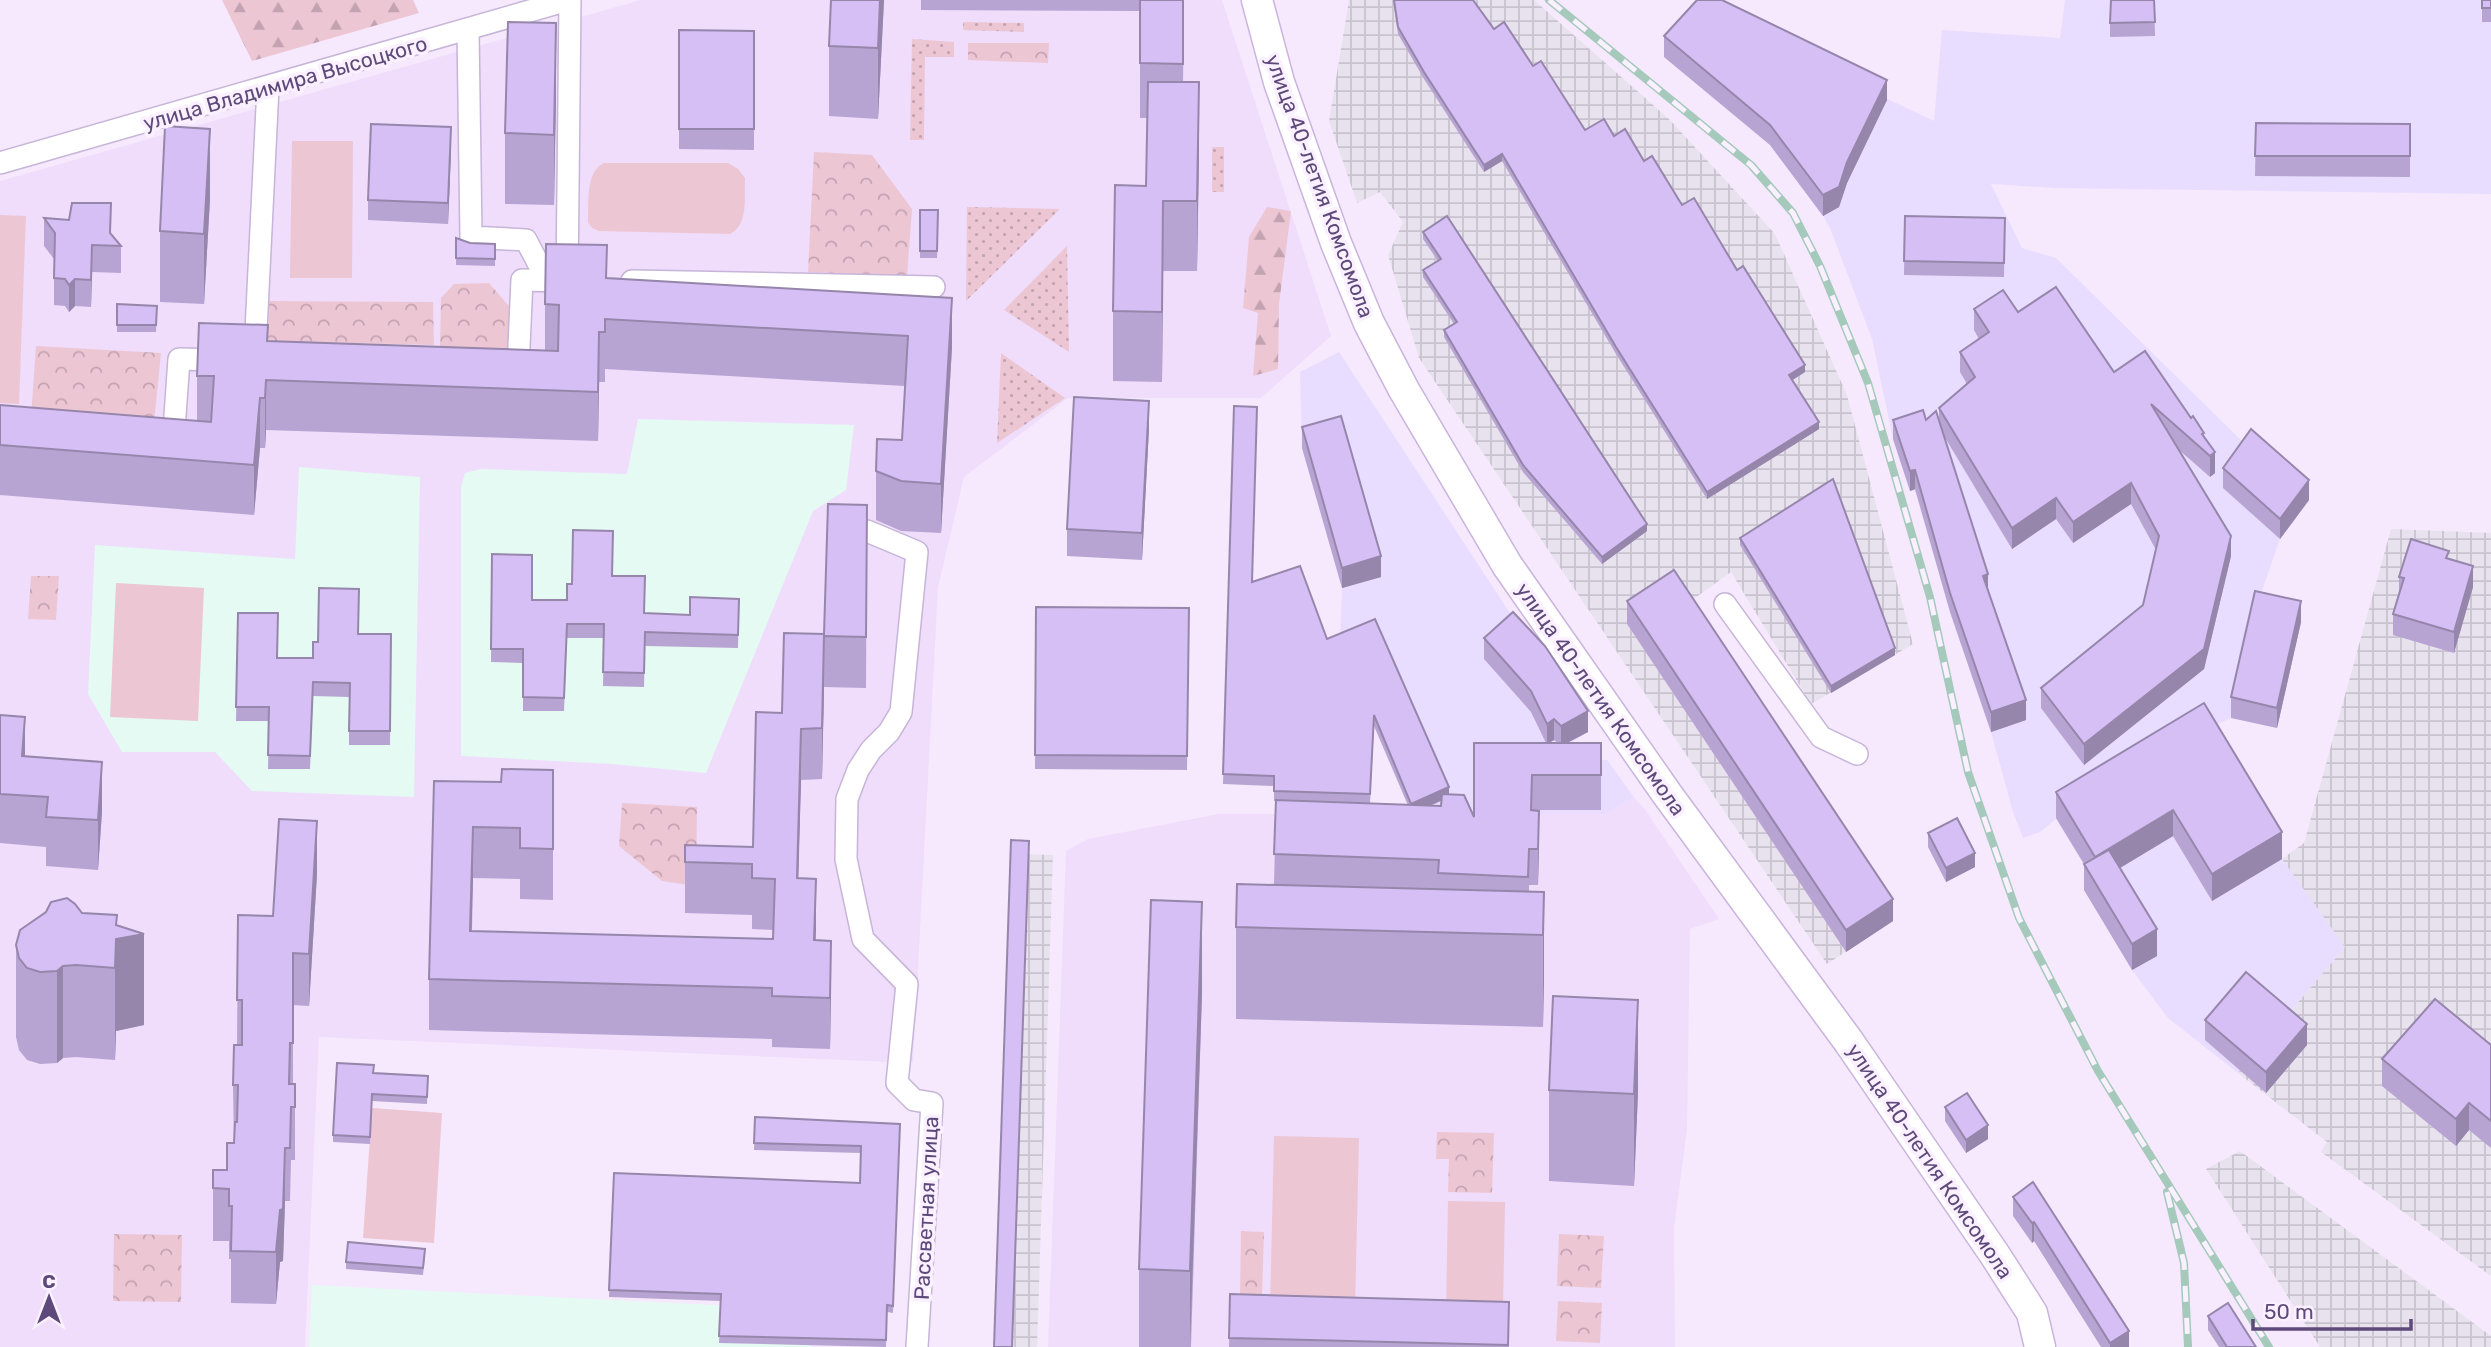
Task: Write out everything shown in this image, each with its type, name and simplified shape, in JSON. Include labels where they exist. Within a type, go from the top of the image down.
[{"type":"main road","name":"улица 40-летия Комсомола","points":[[1257,0],[1279,82],[1336,243],[1369,323],[1404,390],[1507,565],[1667,794],[1849,1042],[1987,1244],[2032,1313],[2040,1347]]},
{"type":"street","name":"улица Владимира Высоцкого","points":[[0,163],[569,0]]},
{"type":"street","points":[[557,280],[569,0]]},
{"type":"street","points":[[468,30],[471,237],[526,240],[557,280]]},
{"type":"street","points":[[147,442],[174,444],[178,359],[261,362],[268,87]]},
{"type":"street","points":[[491,368],[518,368],[522,279],[589,281]]},
{"type":"street","points":[[611,281],[934,287]]},
{"type":"street","name":"Рассветная улица","points":[[867,531],[917,552],[901,712],[889,732],[871,750],[858,770],[847,799],[846,859],[863,939],[907,984],[897,1083],[914,1100],[932,1103],[917,1347]]},
{"type":"street","points":[[1725,604],[1821,737],[1857,754]]},
{"type":"shaded area","points":[[641,0],[1222,0],[1331,336],[1261,398],[1068,398],[964,477],[938,587],[913,1063],[319,1037],[305,1347],[0,1347],[0,181]]},
{"type":"shaded area","points":[[1349,0],[1534,0],[1669,119],[1775,234],[1847,395],[1913,644],[1811,704],[1731,572],[1684,606],[1893,921],[1827,964],[1419,358],[1388,255],[1403,222],[1380,192],[1357,203],[1329,121]]},
{"type":"shaded area","points":[[2065,0],[2491,0],[2491,194],[2055,188],[1991,184],[2022,248],[2056,258],[2251,450],[2309,500],[2280,539],[2255,611],[2301,622],[2277,728],[2231,718],[2204,730],[2282,859],[2345,947],[2238,1073],[2168,1018],[2132,970],[2084,890],[2095,883],[2056,819],[2040,832],[2023,838],[1991,732],[1950,612],[1915,491],[1910,491],[1893,439],[1872,339],[1830,228],[1770,145],[1664,57],[1705,12],[1934,121],[1942,30],[2060,38]]},
{"type":"shaded area","points":[[1339,352],[1588,732],[1569,744],[1581,761],[1607,760],[1634,797],[1606,814],[1411,814],[1340,644],[1342,588],[1302,448],[1300,372]]},
{"type":"shaded area","points":[[638,419],[854,425],[846,490],[813,511],[706,773],[611,764],[461,756],[461,487],[465,473],[481,469],[627,474]]},
{"type":"shaded area","points":[[299,467],[420,477],[414,797],[252,791],[215,752],[122,752],[88,694],[95,545],[295,559]]},
{"type":"shaded area","points":[[2391,529],[2491,533],[2491,1276],[2321,1152],[2327,1142],[2238,1073],[2345,947],[2282,859],[2304,843]]},
{"type":"shaded area","points":[[1634,797],[1719,919],[1690,929],[1687,1129],[1674,1228],[1675,1347],[1048,1347],[1066,851],[1088,839],[1219,814],[1606,814]]},
{"type":"shaded area","points":[[1011,854],[1053,855],[1037,1347],[994,1347]]},
{"type":"shaded area","points":[[2240,1151],[2491,1336],[2491,1347],[2320,1347],[2206,1169]]},
{"type":"shaded area","points":[[312,1285],[813,1310],[811,1347],[309,1347]]},
{"type":"green space","points":[[222,0],[413,0],[419,13],[252,61]]},
{"type":"green space","points":[[963,22],[1024,23],[1024,32],[963,30]]},
{"type":"green space","points":[[912,39],[954,42],[954,57],[925,57],[924,140],[910,140]]},
{"type":"green space","points":[[968,43],[1049,43],[1048,63],[968,60]]},
{"type":"green space","points":[[292,141],[353,141],[352,278],[290,278]]},
{"type":"green space","points":[[1212,147],[1224,147],[1224,192],[1212,192]]},
{"type":"green space","points":[[814,152],[872,155],[912,209],[907,276],[808,272]]},
{"type":"green space","points":[[604,163],[728,163],[738,169],[745,178],[743,217],[736,230],[730,234],[599,231],[592,228],[588,222],[589,189],[594,173]]},
{"type":"green space","points":[[1267,207],[1291,211],[1279,304],[1278,369],[1253,376],[1258,313],[1243,308],[1249,237]]},
{"type":"green space","points":[[967,208],[1060,209],[966,301]]},
{"type":"green space","points":[[0,215],[26,216],[19,404],[0,403]]},
{"type":"green space","points":[[1067,246],[1069,352],[1004,310]]},
{"type":"green space","points":[[489,283],[515,313],[515,349],[440,347],[441,298],[454,284]]},
{"type":"green space","points":[[269,301],[433,302],[434,345],[268,341]]},
{"type":"green space","points":[[36,346],[161,353],[154,423],[31,417]]},
{"type":"green space","points":[[1001,353],[1065,398],[997,443]]},
{"type":"green space","points":[[31,576],[59,576],[56,620],[28,619]]},
{"type":"green space","points":[[116,583],[204,588],[198,721],[110,717]]},
{"type":"green space","points":[[622,803],[697,807],[696,886],[662,881],[619,846]]},
{"type":"green space","points":[[372,1108],[442,1113],[434,1243],[363,1238]]},
{"type":"green space","points":[[1437,1132],[1494,1133],[1492,1193],[1448,1192],[1449,1159],[1436,1159]]},
{"type":"green space","points":[[1274,1136],[1359,1138],[1355,1309],[1270,1307]]},
{"type":"green space","points":[[1448,1201],[1505,1202],[1503,1311],[1446,1310]]},
{"type":"green space","points":[[1241,1231],[1264,1232],[1262,1295],[1240,1294]]},
{"type":"green space","points":[[114,1234],[182,1235],[181,1302],[113,1301]]},
{"type":"green space","points":[[1559,1234],[1604,1236],[1601,1288],[1557,1286]]},
{"type":"green space","points":[[1558,1301],[1602,1303],[1600,1343],[1556,1341]]},
{"type":"building","points":[[831,0],[880,0],[878,48],[829,46]]},
{"type":"building","points":[[1140,0],[1183,0],[1183,64],[1140,63]]},
{"type":"building","points":[[1394,0],[1473,0],[1494,29],[1504,22],[1533,66],[1541,61],[1585,130],[1604,119],[1614,136],[1625,129],[1644,161],[1652,156],[1682,205],[1694,198],[1737,270],[1743,266],[1805,365],[1789,375],[1819,422],[1707,492],[1616,347],[1502,154],[1484,165],[1424,72],[1398,27]]},
{"type":"building","points":[[1697,0],[1722,0],[1887,80],[1847,162],[1839,187],[1823,195],[1770,125],[1664,36]]},
{"type":"building","points":[[2111,0],[2154,0],[2155,22],[2110,23]]},
{"type":"building","points":[[2482,0],[2491,0],[2491,8],[2482,8]]},
{"type":"building","points":[[508,22],[556,23],[554,135],[505,133]]},
{"type":"building","points":[[679,30],[754,31],[754,129],[679,129]]},
{"type":"building","points":[[1148,82],[1199,82],[1197,201],[1163,201],[1162,312],[1113,311],[1115,185],[1146,186]]},
{"type":"building","points":[[2256,123],[2410,124],[2410,156],[2255,156]]},
{"type":"building","points":[[371,124],[451,127],[448,203],[368,200]]},
{"type":"building","points":[[165,126],[210,129],[204,234],[160,231]]},
{"type":"building","points":[[72,203],[111,203],[110,233],[121,246],[92,245],[91,280],[75,279],[69,285],[65,279],[54,278],[55,233],[44,218],[69,220]]},
{"type":"building","points":[[920,210],[938,210],[937,251],[920,251]]},
{"type":"building","points":[[1447,216],[1647,524],[1602,557],[1523,465],[1444,330],[1457,322],[1423,270],[1441,259],[1423,232]]},
{"type":"building","points":[[1905,216],[2005,218],[2004,263],[1904,261]]},
{"type":"building","points":[[456,238],[470,243],[495,244],[495,259],[456,258]]},
{"type":"building","points":[[546,244],[607,245],[606,278],[952,298],[941,484],[901,481],[876,471],[877,439],[902,440],[908,336],[605,319],[605,332],[599,332],[598,392],[266,380],[265,398],[260,398],[254,465],[0,445],[0,405],[211,422],[214,376],[197,376],[199,323],[268,325],[267,341],[558,351],[559,305],[545,304]]},
{"type":"building","points":[[2056,287],[2114,372],[2145,351],[2191,418],[2193,416],[2215,452],[2210,456],[2151,404],[2231,536],[2204,649],[2084,744],[2041,688],[2143,605],[2159,536],[2131,483],[2073,522],[2056,498],[2012,528],[1939,408],[1975,377],[1960,352],[1989,332],[1974,309],[2003,290],[2018,312]]},
{"type":"building","points":[[117,304],[157,306],[156,325],[117,325]]},
{"type":"building","points":[[1074,397],[1149,401],[1142,533],[1067,529]]},
{"type":"building","points":[[1234,406],[1257,407],[1252,582],[1300,566],[1327,639],[1375,619],[1449,787],[1411,804],[1374,715],[1370,794],[1274,791],[1274,776],[1223,774]]},
{"type":"building","points":[[1923,410],[1926,420],[1936,411],[1988,574],[1983,576],[2026,700],[1991,712],[1950,593],[1915,470],[1910,471],[1893,420]]},
{"type":"building","points":[[1341,416],[1381,556],[1342,568],[1302,427]]},
{"type":"building","points":[[2251,429],[2309,480],[2280,519],[2223,468]]},
{"type":"building","points":[[1833,479],[1895,648],[1831,686],[1740,538]]},
{"type":"building","points":[[828,504],[867,505],[866,637],[824,636],[822,728],[801,729],[797,878],[816,879],[814,940],[831,941],[830,998],[772,996],[772,988],[429,979],[434,781],[501,782],[502,769],[553,770],[553,849],[520,848],[520,828],[473,827],[470,931],[773,939],[775,879],[752,878],[752,864],[685,862],[685,845],[753,847],[756,712],[782,713],[784,633],[824,634]]},
{"type":"building","points":[[573,530],[613,531],[612,576],[645,576],[644,613],[690,615],[690,597],[739,599],[738,635],[645,632],[644,673],[603,672],[604,624],[567,624],[564,698],[523,697],[523,649],[491,649],[492,554],[532,555],[532,600],[567,600],[567,584],[572,584]]},
{"type":"building","points":[[2411,539],[2449,551],[2446,558],[2473,566],[2454,632],[2393,614],[2404,578],[2399,577]]},
{"type":"building","points":[[1674,570],[1893,899],[1846,930],[1627,601]]},
{"type":"building","points":[[319,588],[359,589],[358,634],[391,634],[390,731],[349,731],[350,683],[313,682],[310,756],[268,755],[269,707],[236,707],[238,613],[278,613],[277,658],[313,658],[313,642],[318,642]]},
{"type":"building","points":[[2255,591],[2301,601],[2277,708],[2231,697]]},
{"type":"building","points":[[1036,607],[1189,608],[1187,756],[1035,755]]},
{"type":"building","points":[[1513,612],[1545,646],[1588,711],[1561,726],[1554,719],[1547,724],[1531,691],[1484,638]]},
{"type":"building","points":[[2204,703],[2282,832],[2212,874],[2173,810],[2095,857],[2056,792]]},
{"type":"building","points":[[0,715],[25,717],[22,756],[102,762],[98,820],[46,817],[48,797],[0,794]]},
{"type":"building","points":[[1474,743],[1601,743],[1601,775],[1532,775],[1531,810],[1539,811],[1538,849],[1529,849],[1528,877],[1438,873],[1439,860],[1274,854],[1276,800],[1441,806],[1442,794],[1464,795],[1474,817]]},
{"type":"building","points":[[1957,818],[1975,853],[1946,868],[1928,833]]},
{"type":"building","points":[[279,819],[317,821],[309,954],[293,953],[293,1043],[290,1043],[289,1084],[295,1084],[295,1107],[291,1107],[290,1148],[285,1148],[283,1209],[280,1210],[276,1252],[231,1251],[232,1206],[229,1206],[229,1189],[213,1188],[213,1170],[227,1170],[227,1143],[234,1143],[237,1122],[238,1085],[233,1085],[234,1045],[242,1045],[242,1000],[237,1000],[238,915],[273,916]]},
{"type":"building","points":[[1011,840],[1029,841],[1012,1347],[994,1347]]},
{"type":"building","points":[[2109,850],[2157,929],[2132,944],[2084,864]]},
{"type":"building","points":[[1237,884],[1544,892],[1543,935],[1236,927]]},
{"type":"building","points":[[67,898],[82,913],[117,915],[116,925],[144,934],[116,939],[115,968],[76,965],[63,966],[57,971],[40,972],[27,968],[19,958],[16,945],[20,930],[46,912],[51,902]]},
{"type":"building","points":[[1151,900],[1202,902],[1190,1271],[1139,1269]]},
{"type":"building","points":[[2246,972],[2307,1024],[2266,1072],[2205,1020]]},
{"type":"building","points":[[1553,996],[1638,1000],[1634,1094],[1549,1090]]},
{"type":"building","points":[[2435,999],[2491,1045],[2491,1121],[2469,1103],[2456,1119],[2382,1059]]},
{"type":"building","points":[[337,1063],[374,1065],[373,1073],[428,1076],[427,1097],[372,1094],[370,1137],[333,1135]]},
{"type":"building","points":[[1967,1093],[1988,1125],[1966,1140],[1945,1107]]},
{"type":"building","points":[[755,1117],[900,1124],[893,1306],[887,1305],[886,1340],[719,1336],[721,1294],[609,1290],[614,1173],[860,1183],[861,1146],[754,1143]]},
{"type":"building","points":[[2033,1182],[2129,1331],[2110,1343],[2034,1222],[2032,1223],[2013,1197]]},
{"type":"building","points":[[348,1242],[425,1249],[423,1268],[346,1262]]},
{"type":"building","points":[[1230,1294],[1509,1302],[1508,1345],[1229,1338]]},
{"type":"building","points":[[2228,1303],[2256,1347],[2227,1347],[2208,1316]]},
{"type":"railway","points":[[1549,0],[1751,165],[1793,213],[1820,266],[1868,383],[1930,597],[1968,772],[2019,918],[2098,1071],[2269,1347]]},
{"type":"railway","points":[[2167,1192],[2184,1263],[2188,1347]]}]
